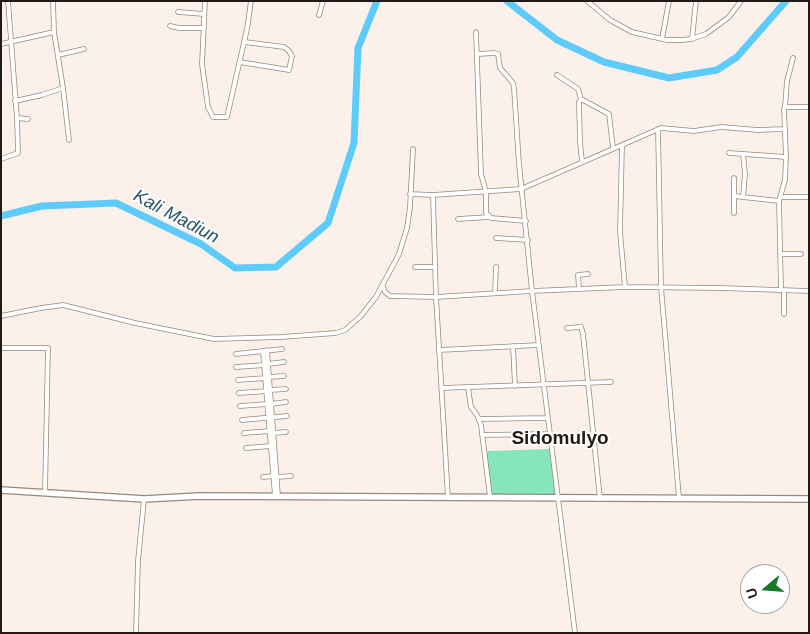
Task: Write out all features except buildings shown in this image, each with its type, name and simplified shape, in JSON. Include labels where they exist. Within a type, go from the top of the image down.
[{"type":"main road","points":[[1,490],[144,499],[200,496],[277,496],[809,499]]},
{"type":"street","points":[[1,159],[18,152],[8,1]]},
{"type":"street","points":[[54,1],[54,32],[69,140]]},
{"type":"street","points":[[205,1],[202,70],[208,107],[213,117],[228,118],[251,1]]},
{"type":"street","points":[[319,15],[323,1]]},
{"type":"street","points":[[587,1],[605,16],[624,27],[644,35],[674,40],[692,39],[711,31],[734,12],[742,1]]},
{"type":"street","points":[[662,38],[669,1]]},
{"type":"street","points":[[692,39],[696,1]]},
{"type":"street","points":[[178,12],[204,14]]},
{"type":"street","points":[[170,26],[204,28]]},
{"type":"street","points":[[1,44],[54,32]]},
{"type":"street","points":[[476,32],[481,174],[486,192],[486,213],[489,217]]},
{"type":"street","points":[[240,62],[290,70],[292,56],[284,47],[244,42]]},
{"type":"street","points":[[58,55],[84,49]]},
{"type":"street","points":[[477,54],[495,52],[498,54],[500,68],[514,88],[521,189],[526,221],[532,291],[575,633]]},
{"type":"street","points":[[784,314],[780,254],[780,199],[785,180],[784,129],[786,81],[793,58]]},
{"type":"street","points":[[557,76],[578,89],[581,99],[579,102],[582,161]]},
{"type":"street","points":[[15,102],[63,88]]},
{"type":"street","points":[[581,99],[609,114],[613,148]]},
{"type":"street","points":[[785,107],[809,107]]},
{"type":"street","points":[[17,118],[28,118]]},
{"type":"street","points":[[410,194],[433,195],[521,189],[582,161],[666,127],[694,132],[721,127],[758,130],[784,129]]},
{"type":"street","points":[[658,129],[661,287],[679,498]]},
{"type":"street","points":[[622,145],[620,232],[625,287]]},
{"type":"street","points":[[1,316],[63,305],[214,338],[282,336],[345,330],[360,318],[383,286],[402,244],[408,222],[412,149]]},
{"type":"street","points":[[729,153],[786,157]]},
{"type":"street","points":[[742,154],[745,174],[744,197]]},
{"type":"street","points":[[734,178],[734,213]]},
{"type":"street","points":[[433,195],[434,267],[448,498]]},
{"type":"street","points":[[734,196],[780,199],[809,197]]},
{"type":"street","points":[[458,218],[489,217],[526,221]]},
{"type":"street","points":[[496,238],[528,240]]},
{"type":"street","points":[[780,254],[801,254]]},
{"type":"street","points":[[415,268],[434,267]]},
{"type":"street","points":[[495,293],[496,267]]},
{"type":"street","points":[[579,289],[578,275],[588,274]]},
{"type":"street","points":[[383,286],[385,292],[390,296],[436,297],[625,287],[809,292]]},
{"type":"street","points":[[567,328],[580,326],[582,329],[600,499]]},
{"type":"street","points":[[513,346],[516,386]]},
{"type":"street","points":[[439,350],[539,346]]},
{"type":"street","points":[[1,348],[48,348],[45,493]]},
{"type":"street","points":[[236,354],[282,349]]},
{"type":"street","points":[[265,351],[275,477]]},
{"type":"street","points":[[236,367],[284,362]]},
{"type":"street","points":[[238,380],[284,376]]},
{"type":"street","points":[[441,388],[611,382]]},
{"type":"street","points":[[468,388],[471,407],[479,419],[490,497]]},
{"type":"street","points":[[239,393],[286,389]]},
{"type":"street","points":[[240,406],[286,402]]},
{"type":"street","points":[[242,420],[271,419],[287,416]]},
{"type":"street","points":[[479,419],[547,418]]},
{"type":"street","points":[[272,432],[271,446],[277,496]]},
{"type":"street","points":[[244,433],[286,432]]},
{"type":"street","points":[[482,434],[549,434]]},
{"type":"street","points":[[246,448],[271,446]]},
{"type":"street","points":[[263,477],[291,476]]},
{"type":"street","points":[[136,633],[138,561],[144,499]]},
{"type":"green space","points":[[550,449],[556,495],[491,494],[485,453],[488,453],[488,451]]},
{"type":"waterway","name":"Kali Madiun","points":[[1,216],[42,206],[116,203],[201,244],[235,268],[276,267],[328,223],[354,143],[358,48],[377,1]]},
{"type":"waterway","name":"Kali Madiun","points":[[507,1],[557,40],[604,62],[669,78],[717,70],[737,57],[786,1]]},
{"type":"district","name":"Sidomulyo","points":[[560,439]]}]
